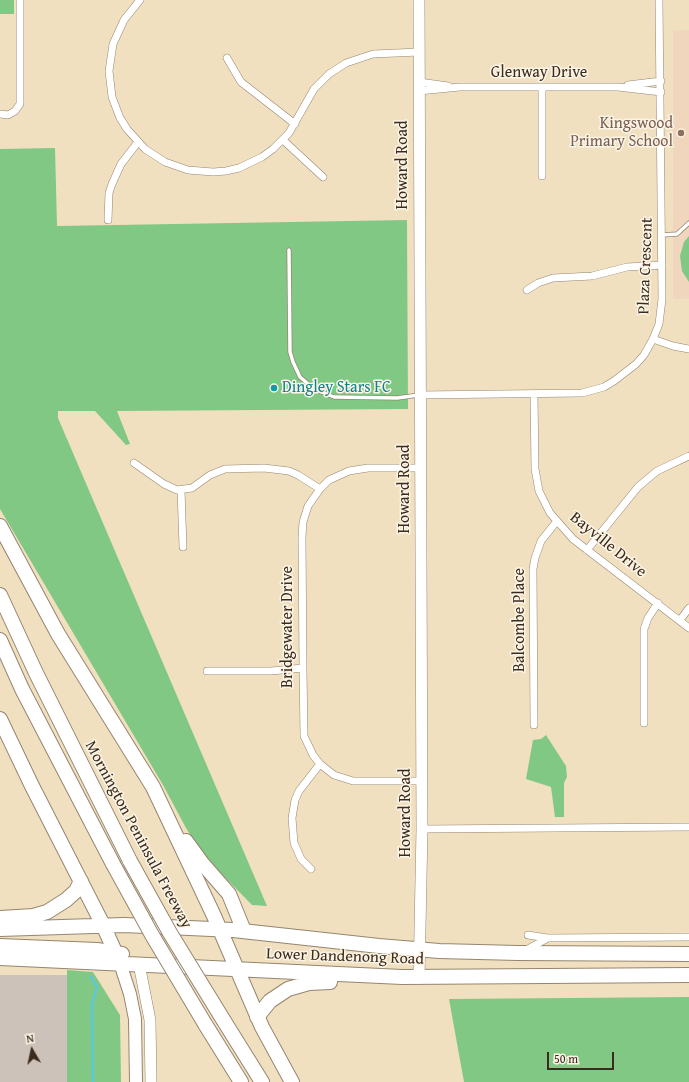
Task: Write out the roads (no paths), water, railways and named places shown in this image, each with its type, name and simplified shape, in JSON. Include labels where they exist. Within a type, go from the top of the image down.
[{"type":"highway","points":[[0,526],[58,634],[138,762],[160,802],[220,929],[258,1017],[292,1082]]},
{"type":"highway","name":"Mornington Peninsula Freeway","points":[[0,595],[36,673],[130,860],[170,933],[262,1082]]},
{"type":"highway","points":[[0,640],[22,689],[113,864],[152,935],[241,1082]]},
{"type":"highway","points":[[0,719],[118,958]]},
{"type":"highway","points":[[160,802],[197,857],[229,894],[244,931]]},
{"type":"highway","points":[[0,918],[33,916],[47,912],[66,900],[78,888],[81,881]]},
{"type":"highway","name":"Lower Dandenong Road","points":[[0,929],[103,925],[220,929],[421,950],[518,953],[689,954]]},
{"type":"highway","points":[[0,946],[118,958]]},
{"type":"highway","points":[[0,958],[130,957],[139,964]]},
{"type":"highway","name":"Lower Dandenong Road","points":[[139,964],[419,978],[689,975]]},
{"type":"highway","points":[[258,1017],[273,998],[298,986],[317,983],[402,977]]},
{"type":"main road","name":"Howard Road","points":[[419,0],[422,781],[421,950],[419,978]]},
{"type":"main road","points":[[118,958],[130,994],[135,1019],[136,1082]]},
{"type":"main road","points":[[139,964],[150,1020],[151,1082]]},
{"type":"street","points":[[0,114],[8,114],[15,111],[20,104],[20,0]]},
{"type":"street","name":"Plaza Crescent","points":[[420,395],[577,394],[604,387],[636,364],[644,355],[653,339],[661,310],[661,0]]},
{"type":"street","points":[[136,1],[117,32],[113,44],[109,70],[111,89],[116,108],[127,130],[153,155],[188,170],[213,172],[239,168],[268,153],[283,140],[295,124],[314,89],[337,67],[354,59],[373,54],[418,52]]},
{"type":"street","points":[[227,58],[237,76],[246,87],[295,124]]},
{"type":"street","name":"Glenway Drive","points":[[618,87],[661,81]]},
{"type":"street","name":"Glenway Drive","points":[[419,87],[618,87],[661,92]]},
{"type":"street","points":[[542,87],[542,176]]},
{"type":"street","points":[[283,140],[323,177]]},
{"type":"street","points":[[108,220],[109,193],[112,184],[121,164],[138,142]]},
{"type":"street","points":[[527,290],[538,283],[553,278],[592,276],[627,267],[662,265]]},
{"type":"street","points":[[653,339],[673,346],[689,349]]},
{"type":"street","name":"Bayville Drive","points":[[534,394],[534,469],[536,480],[545,503],[557,522],[587,550],[689,628]]},
{"type":"street","points":[[587,550],[647,478],[666,466],[689,456]]},
{"type":"street","points":[[134,463],[170,488],[181,490],[192,488],[217,472],[240,468],[289,471],[320,489]]},
{"type":"street","name":"Bridgewater Drive","points":[[420,468],[368,468],[349,471],[330,480],[320,489],[308,506],[303,522],[302,668],[304,736],[313,755],[320,764],[334,775],[353,781],[422,781]]},
{"type":"street","points":[[181,490],[183,547]]},
{"type":"street","name":"Balcombe Place","points":[[534,725],[533,569],[541,541],[557,522]]},
{"type":"street","points":[[644,723],[644,629],[648,618],[658,603]]},
{"type":"street","points":[[680,620],[689,608]]},
{"type":"street","points":[[207,671],[271,672],[302,668]]},
{"type":"street","points":[[311,869],[301,859],[294,843],[292,818],[295,800],[299,790],[320,764]]},
{"type":"street","points":[[422,829],[689,827]]},
{"type":"street","name":"Lower Dandenong Road","points":[[528,935],[551,938],[689,938]]},
{"type":"street","name":"Lower Dandenong Road","points":[[518,953],[541,941],[551,938]]},
{"type":"lane","points":[[662,235],[677,234],[689,223]]},
{"type":"lane","points":[[289,250],[290,352],[292,362],[300,377],[314,389],[334,397],[397,398],[420,395]]},
{"type":"waterway","points":[[91,977],[97,987],[92,1004],[93,1082]]},
{"type":"place","name":"Kingswood Primary School","points":[[681,133]]},
{"type":"place","name":"Dingley Stars FC","points":[[274,388]]}]
